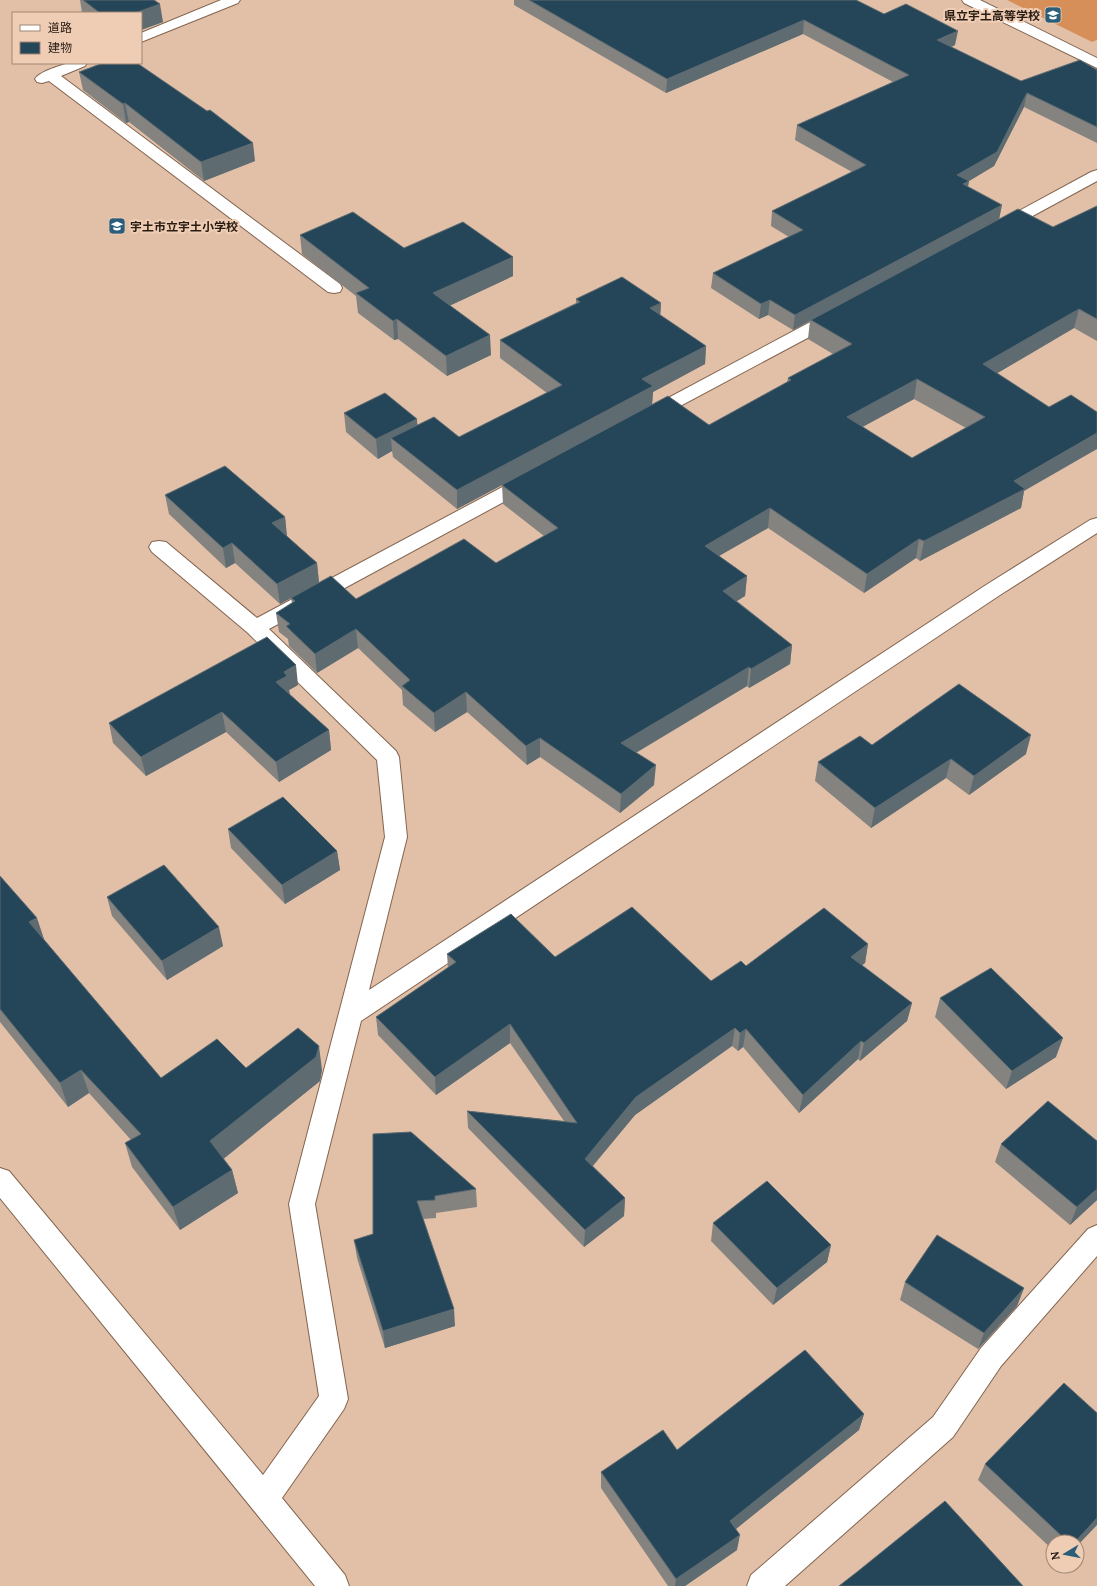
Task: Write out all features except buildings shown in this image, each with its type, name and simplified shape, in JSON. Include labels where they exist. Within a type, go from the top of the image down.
[{"type":"street","points":[[142,38],[233,0]]},
{"type":"street","points":[[969,0],[1097,64]]},
{"type":"street","points":[[78,64],[46,77],[334,288]]},
{"type":"street","points":[[985,235],[1097,175]]},
{"type":"street","points":[[634,424],[852,306]]},
{"type":"street","points":[[255,628],[543,473]]},
{"type":"street","points":[[350,1016],[987,595],[1097,524]]},
{"type":"street","points":[[159,547],[255,628],[388,757],[396,837],[302,1204],[334,1399],[264,1498]]},
{"type":"street","points":[[0,1179],[264,1498],[334,1586]]},
{"type":"street","points":[[762,1586],[943,1427],[991,1357],[1097,1237]]},
{"type":"shaded area","points":[[1007,0],[1097,0],[1097,40],[1092,42]]},
{"type":"place","name":"県立宇土高等学校","points":[[1053,15]]},
{"type":"place","name":"宇土市立宇土小学校","points":[[117,226]]}]
